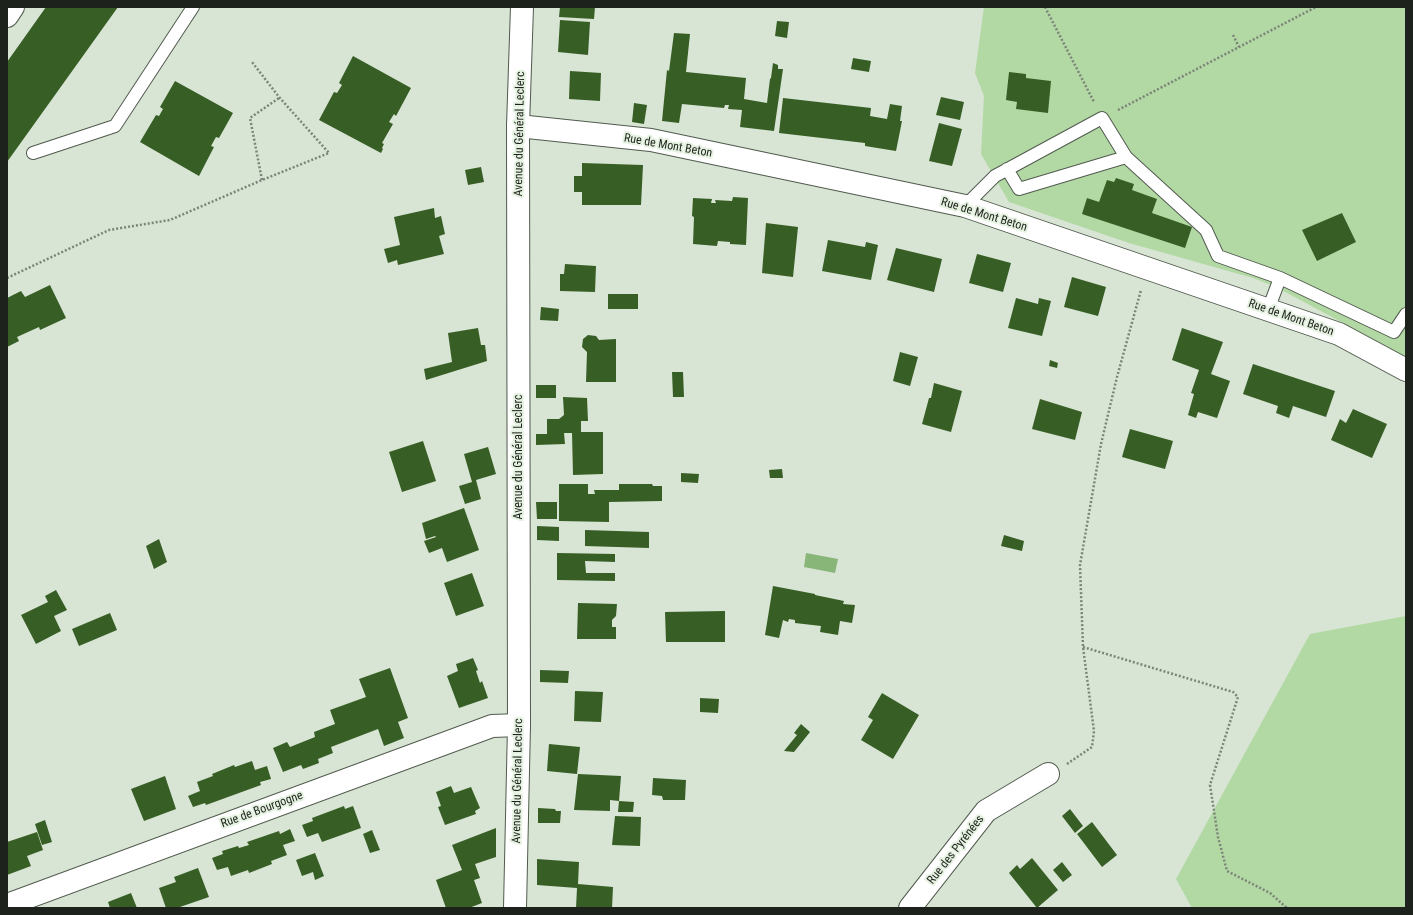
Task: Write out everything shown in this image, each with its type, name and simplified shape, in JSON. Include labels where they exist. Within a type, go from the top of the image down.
[{"type":"street","points":[[7,16],[13,7]]},
{"type":"street","name":"Avenue du Général Leclerc","points":[[515,908],[519,725],[518,126],[522,7]]},
{"type":"street","name":"Rue de Mont Beton","points":[[518,126],[651,140],[965,206],[1339,334],[1406,370]]},
{"type":"street","name":"Rue de Bourgogne","points":[[7,905],[492,726],[519,725]]},
{"type":"street","name":"Rue des Pyrénées","points":[[910,908],[986,811],[1048,774]]},
{"type":"lane","points":[[33,153],[115,126],[193,7]]},
{"type":"lane","points":[[965,206],[995,176],[1102,118],[1126,157],[1206,230],[1218,256],[1280,278],[1394,332],[1406,314]]},
{"type":"lane","points":[[1007,169],[1020,189],[1126,157]]},
{"type":"lane","points":[[1268,310],[1280,278]]},
{"type":"path","points":[[1045,7],[1102,118],[1316,7]]},
{"type":"path","points":[[1233,35],[1239,47]]},
{"type":"path","points":[[7,278],[109,230],[170,220],[262,180],[330,153],[279,97],[252,62]]},
{"type":"path","points":[[262,180],[250,118],[279,97]]},
{"type":"path","points":[[1048,774],[1067,765],[1092,747],[1094,731],[1083,647],[1080,565],[1100,444],[1147,269]]},
{"type":"path","points":[[1083,647],[1233,692],[1238,696],[1210,785],[1218,837],[1227,871],[1270,893],[1287,908]]},
{"type":"shaded area","points":[[984,7],[1406,7],[1406,357],[1276,287],[1253,278],[1129,243],[1009,202],[981,154],[984,96],[975,73]]},
{"type":"shaded area","points":[[806,553],[838,559],[835,573],[804,567]]},
{"type":"shaded area","points":[[1406,616],[1406,908],[1192,908],[1176,879],[1310,634]]},
{"type":"building","points":[[46,7],[118,7],[7,162],[7,62]]},
{"type":"building","points":[[560,7],[595,7],[594,19],[559,17]]},
{"type":"building","points":[[560,20],[590,22],[588,55],[558,52]]},
{"type":"building","points":[[777,21],[789,22],[787,38],[775,36]]},
{"type":"building","points":[[674,33],[690,34],[686,72],[746,78],[744,99],[767,103],[773,63],[778,65],[778,69],[783,69],[774,131],[740,127],[742,110],[728,109],[729,105],[725,105],[724,108],[682,104],[679,123],[662,121],[667,70],[669,71]]},
{"type":"building","points":[[353,56],[411,88],[396,116],[394,114],[389,122],[393,124],[382,143],[384,144],[381,153],[319,120],[334,92],[337,93],[342,85],[339,83]]},
{"type":"building","points":[[853,58],[871,61],[869,72],[851,69]]},
{"type":"building","points":[[570,71],[601,73],[600,101],[569,99]]},
{"type":"building","points":[[1009,72],[1026,74],[1026,78],[1051,81],[1048,113],[1016,109],[1017,102],[1006,100]]},
{"type":"building","points":[[175,81],[233,113],[219,138],[216,137],[211,146],[214,147],[199,176],[140,142],[156,115],[159,116],[163,109],[160,107]]},
{"type":"building","points":[[941,97],[964,102],[960,120],[936,115]]},
{"type":"building","points":[[783,98],[871,108],[870,116],[887,119],[890,104],[902,106],[900,121],[902,121],[896,151],[865,146],[865,143],[779,133]]},
{"type":"building","points":[[634,103],[647,105],[644,124],[632,122]]},
{"type":"building","points":[[939,123],[962,129],[952,166],[929,161]]},
{"type":"building","points":[[582,163],[643,165],[641,205],[582,205],[582,192],[574,192],[574,176],[582,176]]},
{"type":"building","points":[[481,167],[484,182],[468,185],[465,170]]},
{"type":"building","points":[[1116,178],[1134,184],[1132,190],[1157,199],[1152,213],[1192,227],[1185,248],[1082,214],[1087,198],[1099,202],[1107,180],[1114,182]]},
{"type":"building","points":[[733,197],[748,198],[746,245],[730,244],[730,242],[718,241],[717,246],[693,244],[693,198],[712,199],[711,203],[716,203],[715,200],[732,201]]},
{"type":"building","points":[[434,208],[435,218],[441,216],[445,234],[439,236],[444,254],[398,265],[397,260],[388,263],[384,249],[400,245],[394,217]]},
{"type":"building","points":[[1342,213],[1356,242],[1317,261],[1302,230]]},
{"type":"building","points":[[766,223],[798,227],[793,277],[762,273]]},
{"type":"building","points":[[828,240],[865,247],[866,242],[878,245],[871,280],[822,271]]},
{"type":"building","points":[[896,248],[942,259],[934,292],[887,280]]},
{"type":"building","points":[[977,254],[1011,263],[1003,292],[969,283]]},
{"type":"building","points":[[565,264],[596,266],[595,292],[560,291],[560,274],[564,274]]},
{"type":"building","points":[[1072,277],[1106,287],[1098,316],[1064,307]]},
{"type":"building","points":[[50,285],[66,318],[40,330],[39,327],[17,337],[19,341],[7,347],[7,298],[21,291],[25,297]]},
{"type":"building","points":[[608,294],[638,294],[638,309],[608,309]]},
{"type":"building","points":[[1016,298],[1038,304],[1039,298],[1051,301],[1042,336],[1008,328]]},
{"type":"building","points":[[541,307],[559,309],[558,321],[540,320]]},
{"type":"building","points":[[478,328],[481,345],[485,345],[487,361],[426,380],[424,369],[452,362],[448,333]]},
{"type":"building","points":[[1182,328],[1223,342],[1211,374],[1230,381],[1217,418],[1198,412],[1196,418],[1188,415],[1194,394],[1191,393],[1199,370],[1172,360]]},
{"type":"building","points":[[588,335],[596,336],[599,340],[616,339],[616,382],[586,382],[587,352],[582,347],[583,339]]},
{"type":"building","points":[[900,352],[918,357],[910,386],[893,381]]},
{"type":"building","points":[[1050,360],[1058,363],[1057,368],[1049,366]]},
{"type":"building","points":[[1253,364],[1335,391],[1326,417],[1293,406],[1289,418],[1276,413],[1278,406],[1243,394]]},
{"type":"building","points":[[672,372],[683,372],[684,397],[673,397]]},
{"type":"building","points":[[934,383],[962,391],[951,432],[922,424],[929,398],[931,398]]},
{"type":"building","points":[[536,385],[556,385],[556,398],[536,398]]},
{"type":"building","points":[[563,397],[587,398],[588,421],[581,421],[581,432],[603,432],[603,474],[573,475],[572,433],[564,433],[565,444],[536,445],[536,434],[547,434],[547,419],[559,419],[564,415]]},
{"type":"building","points":[[1040,399],[1082,412],[1075,440],[1032,429]]},
{"type":"building","points":[[1353,409],[1387,424],[1372,458],[1331,440],[1340,419],[1346,423]]},
{"type":"building","points":[[1130,429],[1173,441],[1165,469],[1122,457]]},
{"type":"building","points":[[423,441],[436,481],[402,492],[389,452]]},
{"type":"building","points":[[488,447],[496,474],[476,480],[481,499],[465,504],[459,486],[472,482],[464,454]]},
{"type":"building","points":[[782,469],[783,478],[770,478],[769,470]]},
{"type":"building","points":[[681,473],[699,474],[698,483],[681,482]]},
{"type":"building","points":[[559,484],[588,484],[588,494],[595,494],[594,490],[619,490],[619,484],[652,484],[653,486],[662,486],[662,501],[609,502],[609,522],[559,521]]},
{"type":"building","points":[[536,502],[557,502],[557,519],[537,519]]},
{"type":"building","points":[[464,508],[479,550],[447,562],[442,548],[429,553],[424,541],[436,537],[426,539],[422,523]]},
{"type":"building","points":[[537,526],[559,527],[559,541],[537,540]]},
{"type":"building","points":[[585,530],[649,532],[649,548],[585,546]]},
{"type":"building","points":[[1004,535],[1024,541],[1022,551],[1001,546]]},
{"type":"building","points":[[159,539],[167,562],[154,569],[146,546]]},
{"type":"building","points":[[557,553],[615,554],[615,562],[585,561],[586,573],[615,573],[615,581],[557,580]]},
{"type":"building","points":[[472,573],[484,606],[456,616],[444,583]]},
{"type":"building","points":[[773,586],[844,601],[843,604],[855,605],[852,623],[840,621],[838,635],[820,632],[821,626],[795,623],[795,620],[789,619],[788,622],[783,620],[779,638],[765,635]]},
{"type":"building","points":[[56,590],[67,610],[54,616],[61,631],[36,644],[21,615],[48,602],[45,596]]},
{"type":"building","points":[[578,603],[617,604],[616,616],[612,620],[612,627],[616,627],[616,639],[577,639]]},
{"type":"building","points":[[725,611],[725,642],[666,642],[665,612]]},
{"type":"building","points":[[110,613],[117,630],[79,646],[72,629]]},
{"type":"building","points":[[473,658],[478,670],[476,671],[480,683],[482,681],[488,698],[459,708],[447,676],[458,671],[456,664]]},
{"type":"building","points":[[390,668],[408,718],[398,722],[404,738],[384,746],[378,729],[331,747],[333,753],[318,759],[319,763],[303,769],[301,765],[283,772],[273,748],[287,742],[290,747],[315,737],[314,732],[335,724],[330,710],[366,697],[359,679]]},
{"type":"building","points":[[540,670],[569,671],[568,683],[540,682]]},
{"type":"building","points":[[575,691],[603,692],[601,722],[574,721]]},
{"type":"building","points":[[882,693],[919,715],[893,759],[861,740],[873,720],[868,717]]},
{"type":"building","points":[[700,698],[719,699],[718,713],[700,712]]},
{"type":"building","points":[[801,724],[810,732],[794,752],[784,751],[797,735],[794,733]]},
{"type":"building","points":[[549,744],[580,747],[577,774],[547,771]]},
{"type":"building","points":[[252,761],[255,770],[267,766],[271,779],[260,782],[261,785],[206,805],[205,803],[193,807],[188,796],[200,791],[197,782],[213,776],[212,774],[234,765],[235,767]]},
{"type":"building","points":[[578,774],[621,776],[619,801],[610,800],[610,811],[574,810]]},
{"type":"building","points":[[165,776],[176,809],[144,821],[131,789]]},
{"type":"building","points":[[653,778],[686,780],[685,800],[663,800],[662,796],[652,795]]},
{"type":"building","points":[[451,786],[454,793],[471,787],[480,808],[475,811],[476,814],[445,825],[438,807],[441,806],[436,792]]},
{"type":"building","points":[[619,801],[634,802],[633,812],[618,812]]},
{"type":"building","points":[[344,806],[345,809],[353,806],[361,828],[322,842],[318,833],[307,837],[302,825],[313,821],[312,818]]},
{"type":"building","points":[[538,808],[555,809],[556,811],[561,811],[560,823],[538,823]]},
{"type":"building","points":[[1070,809],[1083,826],[1075,833],[1062,816]]},
{"type":"building","points":[[615,816],[641,817],[640,846],[612,845]]},
{"type":"building","points":[[45,820],[52,842],[42,845],[35,824]]},
{"type":"building","points":[[1092,822],[1117,855],[1102,867],[1077,834]]},
{"type":"building","points":[[496,828],[496,857],[475,864],[480,878],[474,880],[482,903],[469,908],[446,908],[436,880],[462,870],[452,845]]},
{"type":"building","points":[[290,829],[295,841],[283,845],[287,855],[271,861],[272,864],[249,873],[248,870],[231,876],[228,867],[217,870],[212,858],[223,854],[222,851],[238,846],[239,848],[249,845],[247,842],[279,831],[280,834]]},
{"type":"building","points":[[372,830],[380,850],[370,853],[363,834]]},
{"type":"building","points":[[37,832],[43,850],[27,856],[31,866],[7,875],[7,842]]},
{"type":"building","points":[[315,853],[324,876],[315,880],[313,872],[302,876],[296,860]]},
{"type":"building","points":[[1032,858],[1058,890],[1037,908],[1009,873],[1017,865],[1020,869]]},
{"type":"building","points":[[537,859],[579,862],[578,884],[613,887],[612,908],[576,908],[577,888],[537,885]]},
{"type":"building","points":[[1062,862],[1072,875],[1063,882],[1053,870]]},
{"type":"building","points":[[198,868],[209,897],[177,908],[166,908],[159,888],[176,882],[174,877]]},
{"type":"building","points":[[131,893],[137,908],[110,908],[108,902]]}]
